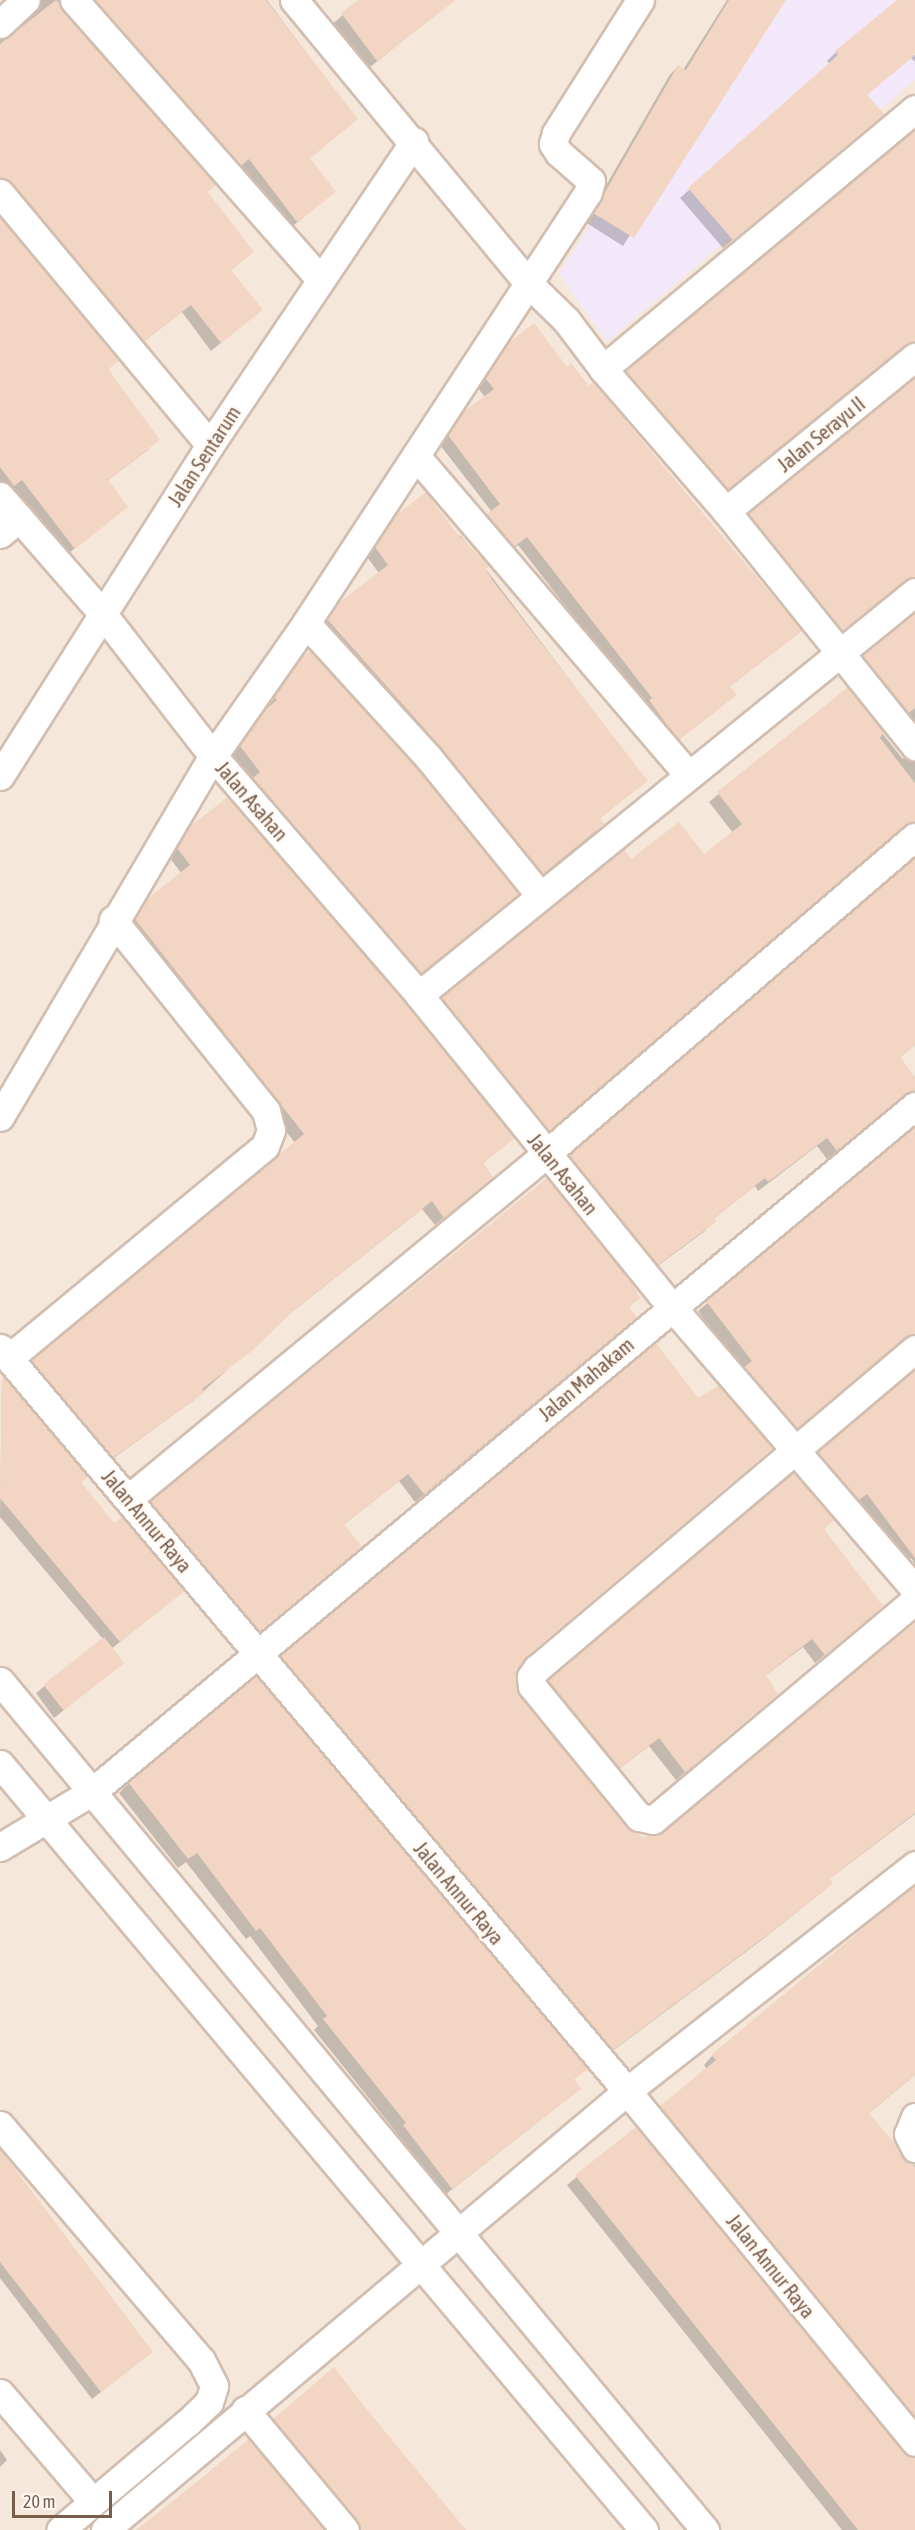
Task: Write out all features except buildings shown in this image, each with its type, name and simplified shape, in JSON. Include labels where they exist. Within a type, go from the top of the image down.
[{"type":"street","points":[[0,24],[26,0]]},
{"type":"street","points":[[74,0],[321,280]]},
{"type":"street","points":[[0,1117],[113,920],[213,756],[306,623],[416,456],[529,284],[591,181],[559,153],[554,144],[556,134],[640,0]]},
{"type":"street","points":[[302,2],[529,284],[566,320],[603,369],[726,511],[915,746]]},
{"type":"street","points":[[603,369],[915,109]]},
{"type":"street","name":"Jalan Sentarum","points":[[0,776],[210,446],[414,141]]},
{"type":"street","points":[[0,193],[210,446]]},
{"type":"street","name":"Jalan Serayu II","points":[[726,511],[915,357]]},
{"type":"street","points":[[416,456],[688,775]]},
{"type":"street","name":"Jalan Asahan","points":[[0,496],[9,526],[102,613],[213,756],[418,995],[672,1307],[915,1590]]},
{"type":"street","points":[[418,995],[539,894],[840,655],[915,592]]},
{"type":"street","points":[[306,623],[428,757],[539,894]]},
{"type":"street","points":[[129,1498],[546,1154],[915,837]]},
{"type":"street","points":[[4,1353],[265,1146],[271,1130],[266,1111],[113,920]]},
{"type":"street","name":"Jalan Mahakam","points":[[0,1846],[46,1822],[93,1791],[915,1106]]},
{"type":"street","points":[[915,1349],[537,1668],[531,1677],[536,1692],[639,1817],[653,1820],[915,1600]]},
{"type":"street","name":"Jalan Annur Raya","points":[[4,1353],[129,1498],[627,2091],[915,2442]]},
{"type":"street","points":[[0,1681],[455,2233],[705,2530]]},
{"type":"street","points":[[0,1764],[46,1822],[644,2530]]},
{"type":"street","points":[[105,2530],[244,2410],[627,2091],[915,1865]]},
{"type":"street","points":[[915,2117],[908,2134],[915,2148]]},
{"type":"street","points":[[0,2125],[211,2374],[214,2386],[209,2402],[60,2530]]},
{"type":"street","points":[[0,2393],[93,2502]]},
{"type":"street","points":[[244,2410],[345,2530]]},
{"type":"shaded area","points":[[0,0],[915,0],[915,2530],[0,2530]]},
{"type":"shaded area","points":[[732,0],[915,0],[915,80],[607,342],[559,274]]}]
